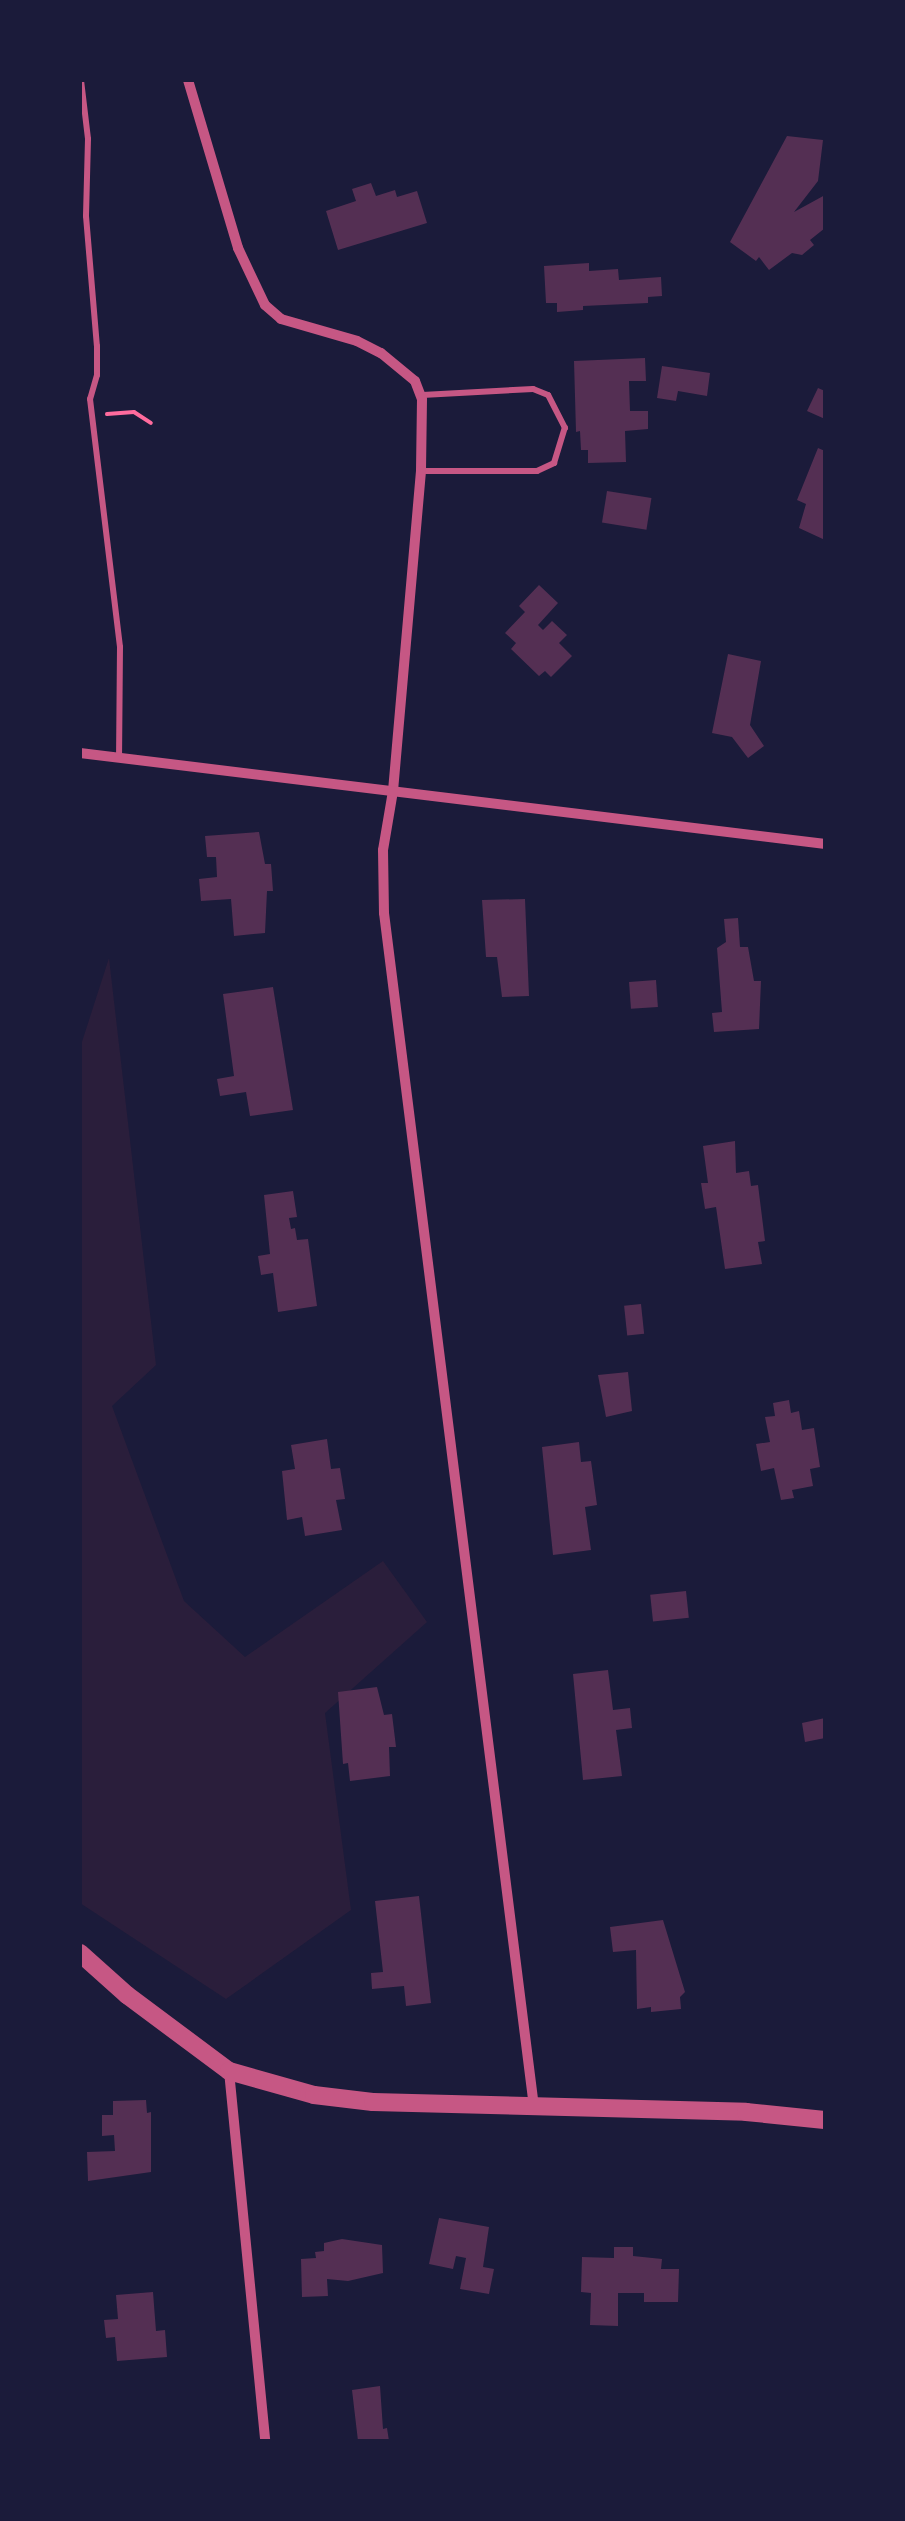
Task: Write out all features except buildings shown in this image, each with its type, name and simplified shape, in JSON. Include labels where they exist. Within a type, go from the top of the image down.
[{"type":"street","points":[[188,80],[238,248],[265,305],[281,320],[357,341],[381,354],[415,381],[425,420],[392,791],[383,850],[384,913],[534,2107]]},
{"type":"street","points":[[80,753],[825,844]]},
{"type":"street","points":[[80,1953],[127,1996],[229,2071],[314,2095],[374,2102],[735,2112],[825,2120]]},
{"type":"street","points":[[229,2071],[266,2441]]},
{"type":"lane","points":[[81,80],[88,139],[86,216],[97,346],[97,375],[90,399],[120,647],[119,758]]},
{"type":"lane","points":[[420,395],[533,388],[548,396],[566,428],[554,463],[538,472],[421,471]]},
{"type":"path","points":[[102,414],[134,412],[151,422]]},
{"type":"shaded area","points":[[109,958],[156,1365],[112,1406],[184,1601],[245,1657],[383,1561],[427,1622],[325,1713],[351,1910],[226,1999],[80,1903],[80,1048]]}]
